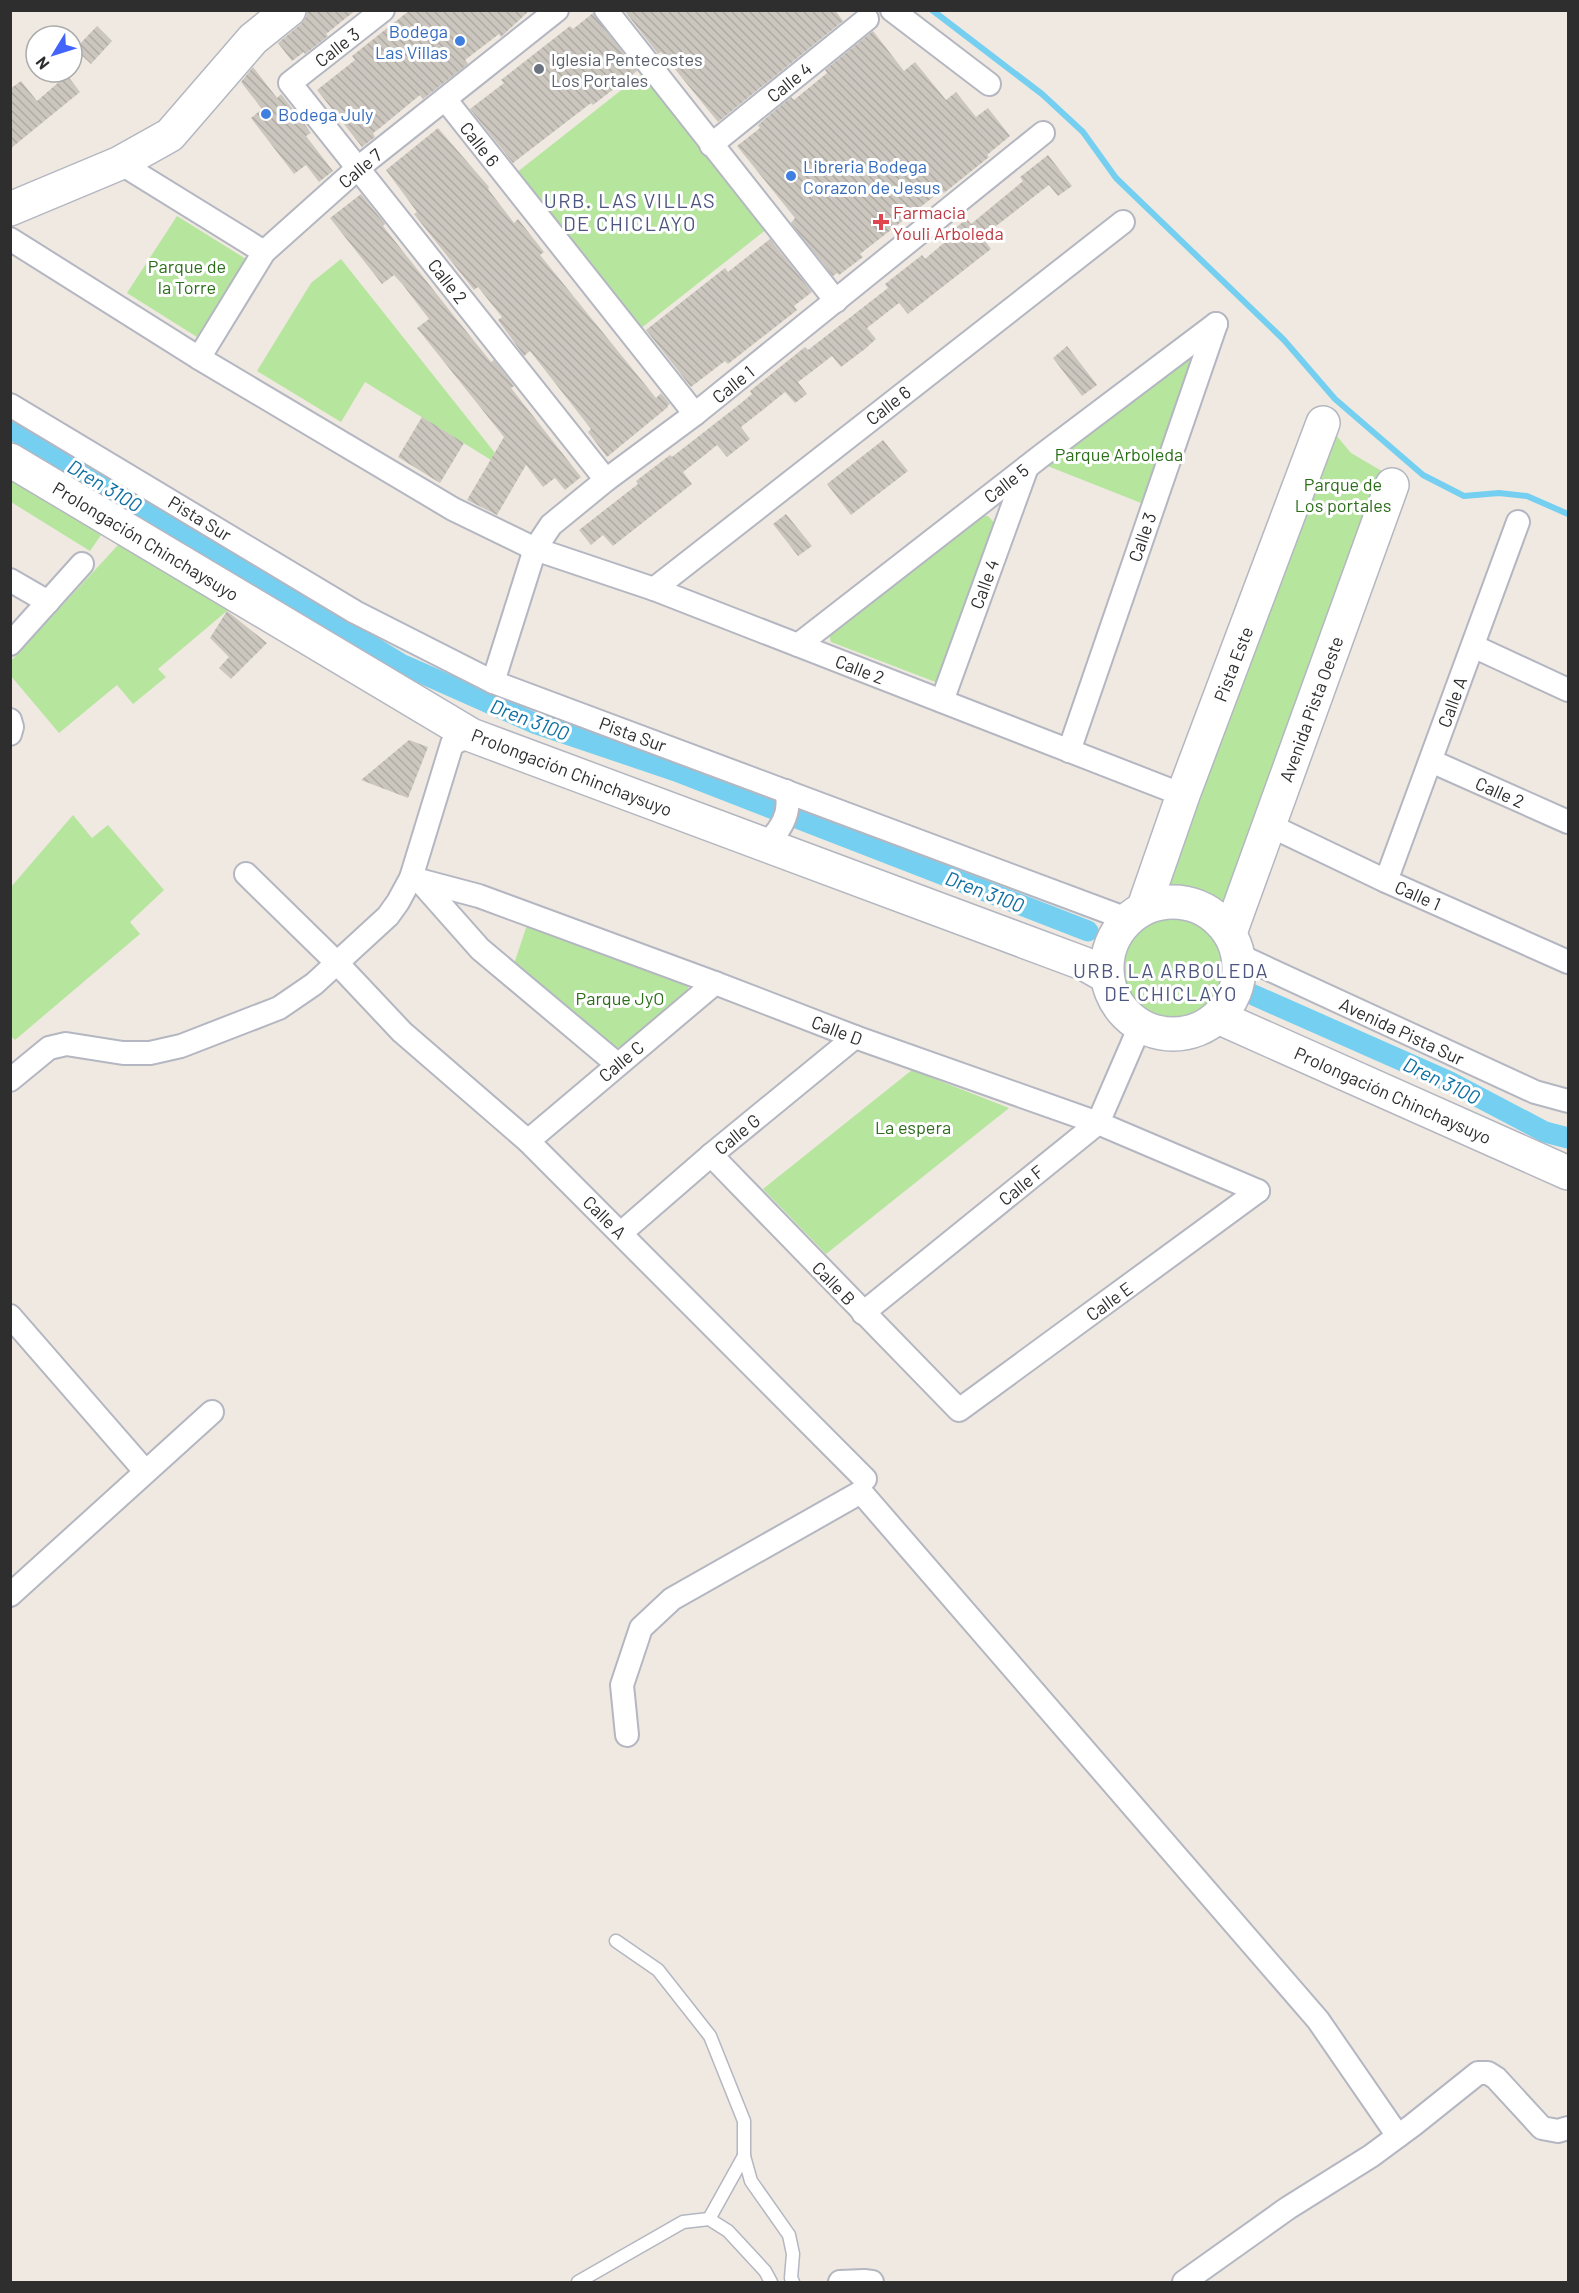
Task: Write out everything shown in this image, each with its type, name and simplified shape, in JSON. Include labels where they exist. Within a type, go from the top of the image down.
[{"type":"street","points":[[10,209],[120,163],[170,135],[253,39],[289,10]]},
{"type":"street","name":"Calle 3","points":[[290,83],[383,10]]},
{"type":"street","name":"Calle 7","points":[[199,358],[264,252],[358,168],[557,10]]},
{"type":"street","points":[[606,10],[836,301]]},
{"type":"street","points":[[892,10],[989,84]]},
{"type":"street","name":"Calle 4","points":[[711,145],[867,20]]},
{"type":"street","name":"Calle 2","points":[[290,83],[606,480]]},
{"type":"street","name":"Calle 6","points":[[445,99],[695,414]]},
{"type":"street","name":"Calle 1","points":[[493,682],[535,549],[550,525],[695,414],[1043,133]]},
{"type":"street","points":[[120,163],[264,252]]},
{"type":"street","name":"Calle 6","points":[[654,589],[1123,222]]},
{"type":"street","name":"Calle 2","points":[[10,238],[199,358],[453,509],[535,549],[654,589],[1183,795]]},
{"type":"street","name":"Calle 3","points":[[1069,751],[1216,324]]},
{"type":"street","name":"Calle 5","points":[[798,645],[1216,324]]},
{"type":"street","name":"Pista Sur","points":[[10,405],[355,612],[493,682],[787,796],[1135,913]]},
{"type":"street","name":"Pista Este","points":[[1135,913],[1183,795],[1323,423]]},
{"type":"street","name":"Prolongación Chinchaysuyo","points":[[10,460],[471,735],[770,840],[1085,964],[1106,976]]},
{"type":"street","name":"Calle 4","points":[[942,701],[1027,467]]},
{"type":"street","name":"Avenida Pista Oeste","points":[[1234,944],[1269,825],[1392,484]]},
{"type":"street","name":"Calle A","points":[[1386,881],[1518,522]]},
{"type":"street","points":[[10,644],[82,564]]},
{"type":"street","points":[[10,580],[48,602]]},
{"type":"street","points":[[1473,646],[1569,690]]},
{"type":"street","points":[[10,720],[12,727],[10,734]]},
{"type":"street","points":[[10,1080],[49,1048],[66,1044],[123,1053],[150,1053],[181,1046],[279,1008],[314,984],[388,916],[415,879],[452,744],[471,735]]},
{"type":"street","name":"Calle 2","points":[[1431,761],[1569,822]]},
{"type":"street","points":[[770,840],[787,813],[787,796]]},
{"type":"street","name":"Calle 1","points":[[1269,825],[1386,881],[1569,962]]},
{"type":"street","name":"Calle A","points":[[246,873],[337,963],[402,1032],[528,1141],[865,1479]]},
{"type":"street","points":[[415,879],[480,949],[618,1064]]},
{"type":"street","name":"Calle D","points":[[415,879],[479,896],[715,982],[855,1037],[1098,1123],[1258,1191]]},
{"type":"street","points":[[458,926],[462,914],[479,896]]},
{"type":"street","points":[[1163,901],[1182,902],[1201,907],[1217,918],[1234,944],[1239,978],[1232,999],[1218,1017],[1201,1029],[1181,1034],[1160,1033],[1140,1026],[1124,1013],[1112,996],[1106,976],[1107,955],[1114,935],[1135,913],[1163,901]]},
{"type":"street","name":"Avenida Pista Sur","points":[[1234,944],[1535,1092],[1569,1101]]},
{"type":"street","name":"Calle C","points":[[528,1141],[715,982]]},
{"type":"street","name":"Prolongación Chinchaysuyo","points":[[1218,1017],[1569,1173]]},
{"type":"street","name":"Calle F","points":[[863,1313],[1098,1123],[1140,1026]]},
{"type":"street","name":"Calle G","points":[[621,1233],[711,1155],[855,1037]]},
{"type":"street","name":"Calle B","points":[[711,1155],[959,1410]]},
{"type":"street","name":"Calle E","points":[[959,1410],[1258,1191]]},
{"type":"street","points":[[10,1316],[145,1471]]},
{"type":"street","points":[[10,1595],[212,1412]]},
{"type":"street","points":[[627,1735],[622,1685],[641,1628],[672,1599],[861,1492],[1318,2020],[1398,2136]]},
{"type":"street","points":[[1184,2283],[1288,2208],[1398,2136],[1473,2076],[1483,2072],[1496,2078],[1542,2128],[1557,2131],[1569,2128]]},
{"type":"street","points":[[840,2283],[851,2281],[872,2283]]},
{"type":"lane","points":[[616,1941],[658,1970],[710,2036],[744,2121],[744,2156],[751,2181],[789,2235],[794,2254],[793,2283]]},
{"type":"lane","points":[[709,2219],[744,2156]]},
{"type":"lane","points":[[578,2283],[683,2222],[709,2219],[728,2231],[765,2271],[771,2283]]},
{"type":"green space","points":[[643,73],[767,229],[640,329],[516,173]]},
{"type":"green space","name":"Parque de la Torre","points":[[177,216],[246,259],[197,337],[127,293]]},
{"type":"green space","points":[[341,259],[495,453],[491,460],[365,382],[341,422],[257,371],[311,283]]},
{"type":"green space","name":"Parque Arboleda","points":[[1181,356],[1192,360],[1141,503],[1045,465]]},
{"type":"green space","name":"Parque de Los portales","points":[[1331,429],[1351,453],[1387,474],[1224,914],[1195,896],[1161,892]]},
{"type":"green space","points":[[10,480],[101,535],[90,551],[11,502]]},
{"type":"green space","points":[[982,516],[988,516],[998,527],[938,683],[831,642],[829,635]]},
{"type":"green space","points":[[119,544],[228,610],[158,669],[166,677],[133,704],[117,685],[59,733],[11,676],[10,662]]},
{"type":"green space","points":[[73,815],[92,838],[108,825],[164,890],[130,922],[140,934],[15,1040],[10,1035],[11,887]]},
{"type":"green space","points":[[1169,914],[1189,918],[1206,930],[1218,947],[1222,967],[1218,987],[1206,1004],[1189,1016],[1169,1020],[1149,1016],[1132,1004],[1120,987],[1116,967],[1120,947],[1132,930],[1149,918]]},
{"type":"green space","name":"Parque JyO","points":[[528,922],[684,979],[688,987],[687,995],[623,1048],[614,1047],[514,964]]},
{"type":"green space","name":"La espera","points":[[912,1070],[1009,1108],[826,1254],[763,1189]]},
{"type":"building","points":[[307,10],[356,10],[326,34],[328,36],[292,61],[278,43],[301,24],[306,17]]},
{"type":"building","points":[[410,10],[530,10],[501,37],[499,34],[465,60],[468,64],[423,99],[420,95],[373,133],[375,137],[362,147],[317,90],[355,60],[352,56]]},
{"type":"building","points":[[624,10],[835,10],[843,21],[718,122],[661,52],[658,54]]},
{"type":"building","points":[[593,13],[637,71],[513,163],[470,109],[504,83],[501,80],[570,26],[573,29]]},
{"type":"building","points":[[97,26],[112,41],[91,64],[84,57],[84,40]]},
{"type":"building","points":[[873,31],[904,71],[915,62],[946,100],[956,92],[976,117],[988,108],[1010,136],[987,155],[989,157],[944,193],[941,191],[860,254],[863,257],[839,275],[837,273],[833,276],[791,223],[795,218],[737,146],[760,128],[758,125],[791,97],[794,100],[827,73],[825,70]]},
{"type":"building","points":[[253,67],[277,98],[281,94],[303,122],[311,133],[306,136],[333,171],[319,182],[306,165],[294,174],[251,118],[262,109],[241,82]]},
{"type":"building","points":[[21,81],[37,101],[57,84],[74,84],[80,92],[10,149],[10,89]]},
{"type":"building","points":[[438,128],[489,187],[488,189],[514,223],[518,219],[544,252],[540,255],[656,398],[661,393],[670,404],[607,457],[588,432],[591,429],[530,351],[524,356],[498,320],[502,317],[478,287],[474,290],[414,214],[417,212],[386,170]]},
{"type":"building","points":[[1048,155],[1072,186],[1058,196],[1049,185],[982,237],[991,249],[908,314],[899,303],[867,328],[876,339],[865,349],[841,367],[832,356],[798,382],[807,394],[795,403],[785,392],[741,427],[750,439],[727,457],[717,445],[683,472],[692,484],[613,546],[603,535],[591,545],[579,530],[638,484],[636,481],[670,455],[672,457],[740,404],[752,394],[750,391],[805,347],[808,350],[888,288],[885,284],[922,255],[925,259],[958,231],[955,228],[967,219],[971,224],[1023,181],[1020,177]]},
{"type":"building","points":[[361,194],[385,224],[383,226],[454,316],[491,362],[494,360],[514,386],[511,388],[581,477],[565,490],[555,478],[543,487],[526,465],[497,515],[467,500],[504,437],[417,328],[429,319],[403,285],[394,275],[382,284],[330,218]]},
{"type":"building","points":[[770,239],[812,292],[794,306],[797,310],[728,364],[725,361],[691,387],[646,330],[725,268],[728,272]]},
{"type":"building","points":[[1067,346],[1097,385],[1082,396],[1053,358]]},
{"type":"building","points":[[422,417],[464,443],[440,483],[398,457]]},
{"type":"building","points":[[883,440],[908,471],[851,515],[827,484]]},
{"type":"building","points":[[786,514],[812,546],[798,556],[773,524]]},
{"type":"building","points":[[227,611],[267,643],[231,679],[219,668],[229,657],[210,638]]},
{"type":"building","points":[[409,740],[428,747],[408,798],[361,780]]},
{"type":"waterway","points":[[932,10],[1042,94],[1083,132],[1116,178],[1284,340],[1335,399],[1423,475],[1464,496],[1499,493],[1527,496],[1568,514]]},
{"type":"waterway","name":"Dren 3100","points":[[10,428],[401,664],[534,723],[676,771],[1088,931]]},
{"type":"waterway","name":"Dren 3100","points":[[1249,993],[1448,1081],[1545,1132],[1568,1138]]},
{"type":"place","name":"Bodega Las Villas","points":[[460,41]]},
{"type":"place","name":"Iglesia Pentecostes Los Portales","points":[[539,69]]},
{"type":"place","name":"Bodega July","points":[[266,114]]},
{"type":"place","name":"Libreria Bodega Corazon de Jesus","points":[[791,176]]},
{"type":"place","name":"Farmacia Youli Arboleda","points":[[881,222]]},
{"type":"district","name":"URB. LAS VILLAS DE CHICLAYO","points":[[630,212]]},
{"type":"district","name":"URB. LA ARBOLEDA DE CHICLAYO","points":[[1171,982]]}]
